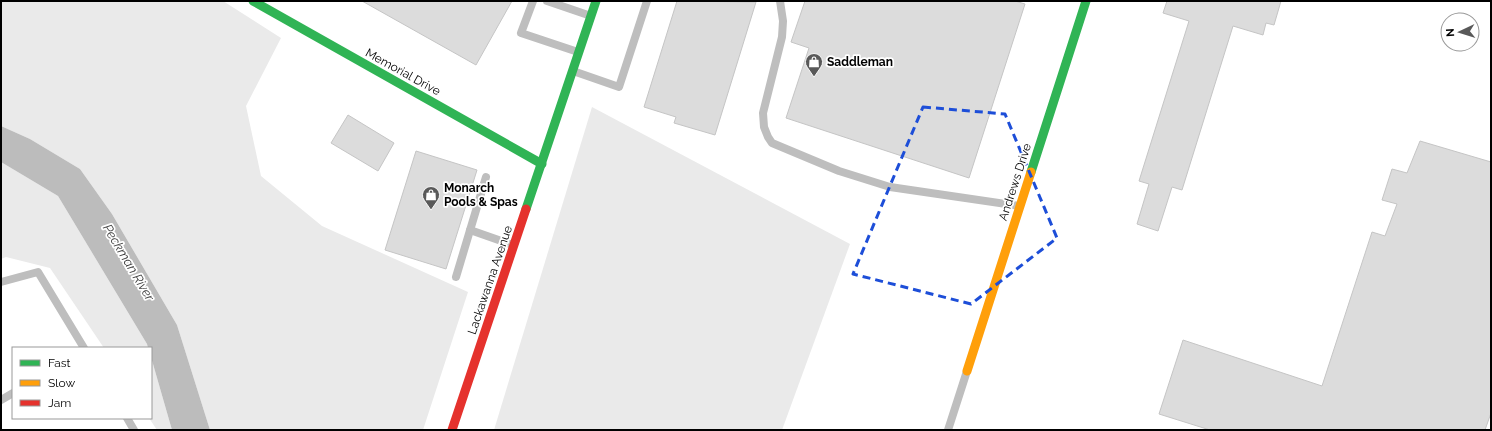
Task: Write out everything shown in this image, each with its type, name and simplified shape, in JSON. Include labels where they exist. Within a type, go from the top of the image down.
[{"type":"street","name":"Memorial Drive","points":[[253,1],[542,164]]},
{"type":"street","name":"Lackawanna Avenue","points":[[452,430],[596,1]]},
{"type":"street","name":"Andrews Drive","points":[[967,371],[1086,1]]},
{"type":"lane","points":[[533,1],[521,33],[579,53]]},
{"type":"lane","points":[[547,1],[591,16]]},
{"type":"lane","points":[[573,71],[620,87],[647,1]]},
{"type":"lane","points":[[780,1],[783,21],[782,37],[763,113],[764,127],[772,143],[839,171],[890,187],[1020,206]]},
{"type":"lane","points":[[456,277],[486,178]]},
{"type":"lane","points":[[470,230],[514,245]]},
{"type":"lane","points":[[1,282],[38,272],[83,347]]},
{"type":"lane","points":[[948,430],[967,371]]},
{"type":"lane","points":[[1,400],[12,394]]},
{"type":"lane","points":[[128,419],[134,430]]},
{"type":"highlighted area","points":[[923,107],[1005,114],[1057,238],[971,304],[853,274]]},
{"type":"shaded area","points":[[1,1],[223,1],[281,38],[246,106],[261,176],[322,226],[468,292],[423,430],[210,430],[177,325],[112,214],[80,169],[30,139],[1,126]]},
{"type":"shaded area","points":[[592,107],[850,244],[782,430],[494,430]]},
{"type":"shaded area","points":[[1,162],[58,196],[148,347],[103,347],[50,268],[6,257],[1,259]]},
{"type":"shaded area","points":[[152,360],[172,430],[157,430],[150,419],[152,419]]},
{"type":"water","name":"Peckman River","points":[[1,126],[30,139],[80,169],[112,214],[177,325],[210,430],[172,430],[152,360],[152,347],[148,347],[58,196],[1,162]]},
{"type":"building","points":[[362,1],[512,1],[476,65]]},
{"type":"building","points":[[677,1],[756,2],[715,135],[674,123],[676,117],[644,107]]},
{"type":"building","points":[[805,1],[1015,1],[1025,4],[969,178],[786,118],[809,48],[791,42]]},
{"type":"building","points":[[1167,1],[1281,1],[1274,25],[1266,23],[1263,35],[1233,26],[1182,190],[1172,187],[1158,231],[1137,224],[1149,184],[1139,181],[1189,21],[1163,13]]},
{"type":"building","points":[[348,115],[394,143],[378,171],[331,143]]},
{"type":"building","points":[[1420,141],[1491,162],[1491,413],[1485,430],[1210,430],[1159,414],[1183,340],[1322,386],[1372,232],[1385,236],[1397,204],[1382,200],[1392,169],[1407,173]]},
{"type":"building","name":"Monarch Pools & Spas","points":[[416,151],[477,170],[446,269],[385,250]]},
{"type":"traffic: fast","points":[[253,1],[542,164]]},
{"type":"traffic: fast","points":[[526,209],[596,1]]},
{"type":"traffic: fast","points":[[1031,172],[1086,1]]},
{"type":"traffic: slow","points":[[967,371],[1031,172]]},
{"type":"traffic: jam","points":[[452,430],[526,209]]},
{"type":"place","name":"Saddleman","points":[[814,77]]},
{"type":"place","name":"Monarch Pools & Spas","points":[[431,210]]}]
